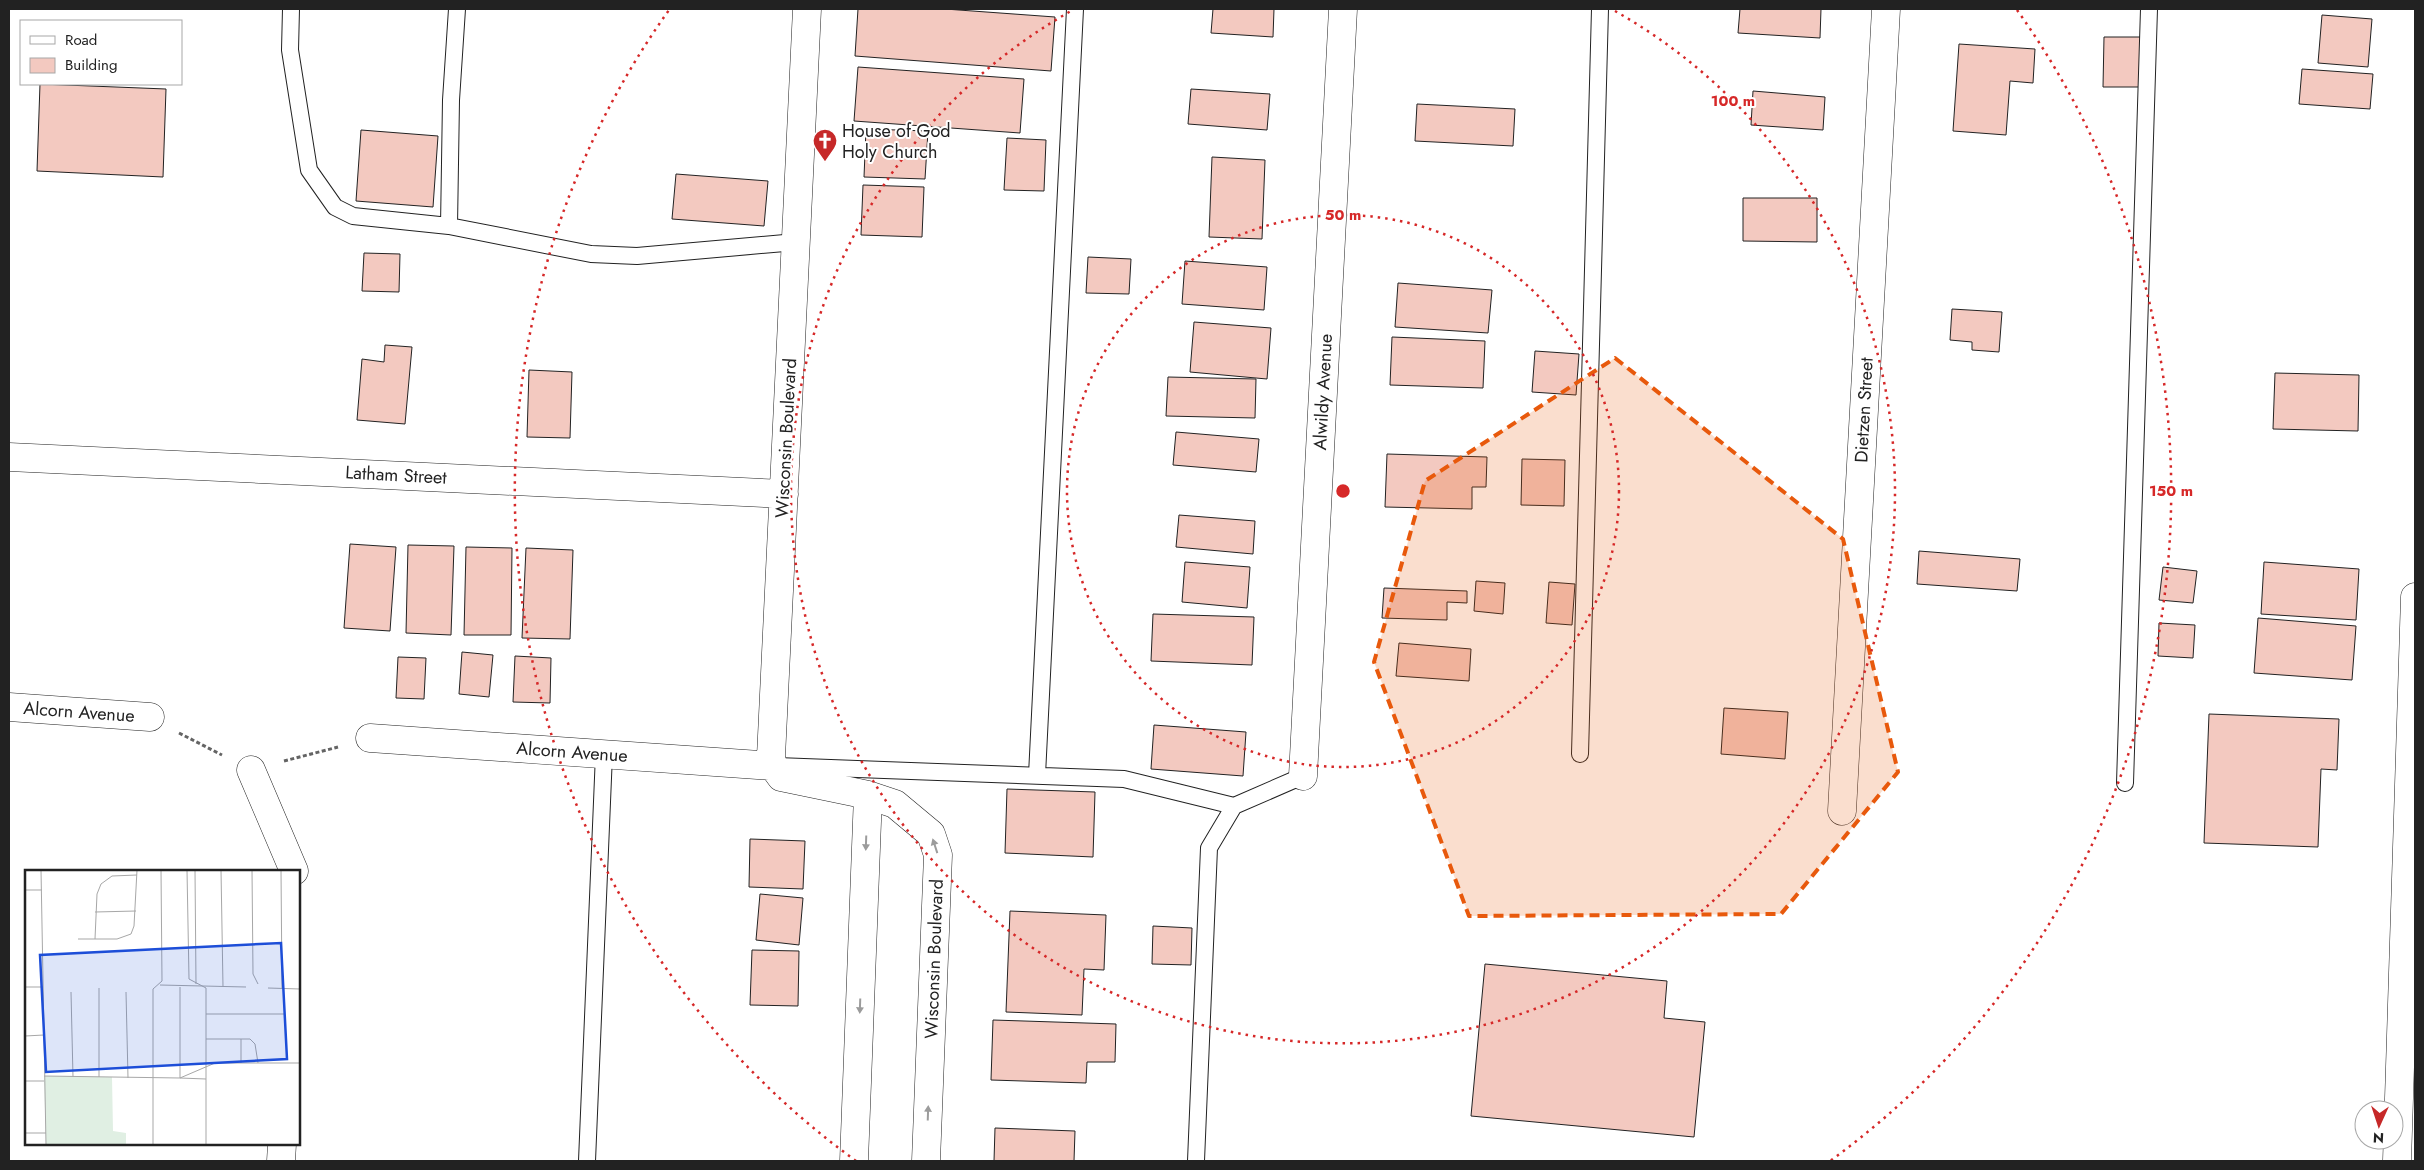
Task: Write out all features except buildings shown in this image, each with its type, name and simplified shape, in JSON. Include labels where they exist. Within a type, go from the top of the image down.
[{"type":"street","name":"Wisconsin Boulevard","points":[[807,9],[771,757],[773,766],[781,777],[868,795],[895,804],[931,834],[938,855],[926,1161]]},
{"type":"street","name":"Alwildy Avenue","points":[[1303,776],[1343,9]]},
{"type":"street","name":"Dietzen Street","points":[[1842,811],[1886,9]]},
{"type":"street","name":"Latham Street","points":[[9,457],[784,494]]},
{"type":"street","points":[[2397,1161],[2410,853],[2415,597]]},
{"type":"street","name":"Alcorn Avenue","points":[[9,707],[150,717]]},
{"type":"street","name":"Alcorn Avenue","points":[[370,738],[773,766]]},
{"type":"street","points":[[251,770],[294,870]]},
{"type":"street","points":[[854,1161],[868,795]]},
{"type":"street","points":[[281,1161],[282,1145]]},
{"type":"lane","points":[[291,9],[290,50],[309,170],[335,207],[353,216],[449,226],[591,254],[637,256],[796,242]]},
{"type":"lane","points":[[449,226],[451,100],[456,9]]},
{"type":"lane","points":[[1037,775],[1075,9]]},
{"type":"lane","points":[[1580,754],[1600,9]]},
{"type":"lane","points":[[2125,782],[2149,9]]},
{"type":"lane","points":[[587,1161],[604,754]]},
{"type":"lane","points":[[773,766],[1124,778],[1234,806]]},
{"type":"lane","points":[[1196,1161],[1209,848],[1234,806],[1303,776]]},
{"type":"highlighted area","points":[[1615,358],[1843,539],[1898,772],[1781,914],[1469,916],[1374,662],[1425,481]]},
{"type":"place","name":"House of God Holy Church","points":[[825,162]]}]
